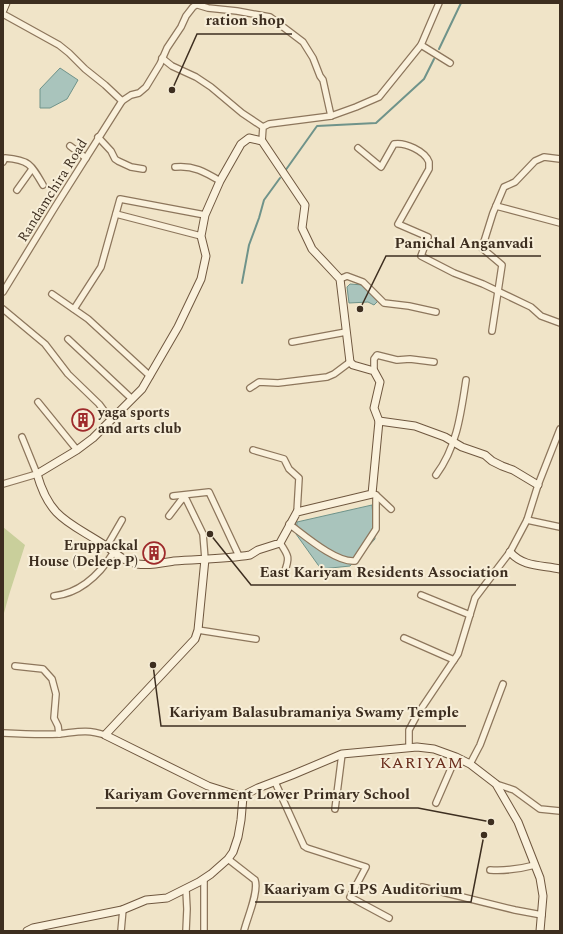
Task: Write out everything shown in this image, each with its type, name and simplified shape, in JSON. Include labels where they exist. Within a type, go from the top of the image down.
[{"type":"street","points":[[3,10],[6,3]]},
{"type":"street","points":[[263,127],[269,124],[331,116],[379,97],[421,45],[439,3]]},
{"type":"street","points":[[3,14],[69,52],[85,69],[122,101],[131,95],[143,91],[186,16],[193,7],[198,4],[208,8],[268,16],[303,42],[313,58],[323,80],[331,116]]},
{"type":"street","points":[[421,45],[450,64]]},
{"type":"street","points":[[162,58],[172,66],[196,77],[211,87],[242,113],[263,127]]},
{"type":"street","name":"Randamchira Road","points":[[3,292],[98,137],[122,101]]},
{"type":"street","points":[[263,127],[262,140],[305,205],[302,228],[312,250],[340,279],[350,362],[353,365],[374,371]]},
{"type":"street","points":[[98,137],[112,151],[115,159],[131,167],[143,169]]},
{"type":"street","points":[[3,483],[37,474],[77,450],[93,438],[142,389],[178,327],[201,279],[206,256],[201,236],[205,215],[220,181],[241,144],[249,138],[262,140]]},
{"type":"street","points":[[358,148],[381,167],[394,144],[399,143],[423,154],[429,163],[429,169],[398,224],[428,237],[421,256],[454,274],[483,284],[531,307],[540,316],[560,323]]},
{"type":"street","points":[[70,146],[86,158]]},
{"type":"street","points":[[492,332],[502,265],[482,248],[496,206],[504,187],[515,182],[535,161],[544,157],[560,159]]},
{"type":"street","points":[[3,162],[5,158],[17,159],[28,163],[43,185]]},
{"type":"street","points":[[175,167],[182,166],[202,170],[220,181]]},
{"type":"street","points":[[17,190],[32,169]]},
{"type":"street","points":[[74,309],[101,267],[120,199],[205,215]]},
{"type":"street","points":[[496,206],[560,223]]},
{"type":"street","points":[[116,214],[201,236]]},
{"type":"street","points":[[340,279],[347,276],[363,282],[384,303],[409,306],[436,312]]},
{"type":"street","points":[[52,294],[88,319],[150,376]]},
{"type":"street","points":[[3,309],[45,344],[68,374],[99,404],[111,420]]},
{"type":"street","points":[[292,342],[346,332]]},
{"type":"street","points":[[68,339],[132,399]]},
{"type":"street","points":[[289,524],[319,546],[336,556],[354,561],[376,529],[374,494],[379,421],[374,408],[380,382],[374,371],[374,359],[377,355],[397,360],[410,359],[434,362]]},
{"type":"street","points":[[250,388],[259,382],[278,383],[327,377],[334,374],[350,362]]},
{"type":"street","points":[[436,475],[445,464],[455,442],[466,380]]},
{"type":"street","points":[[38,402],[77,450]]},
{"type":"street","points":[[379,421],[415,426],[445,437],[462,447],[485,455],[492,461],[513,470],[538,485]]},
{"type":"street","points":[[409,748],[409,730],[417,715],[458,654],[475,598],[510,552],[527,520],[538,485],[560,429]]},
{"type":"street","points":[[22,437],[48,502],[62,519],[107,546],[130,562],[148,565],[239,556],[250,554],[280,543],[289,524],[297,512],[299,478],[289,469],[284,459],[253,450]]},
{"type":"street","points":[[173,496],[209,492],[239,556]]},
{"type":"street","points":[[374,494],[391,509]]},
{"type":"street","points":[[297,512],[374,494]]},
{"type":"street","points":[[105,736],[195,639],[198,630],[204,559],[203,534],[186,499],[182,499],[179,502],[169,516]]},
{"type":"street","points":[[107,546],[122,520]]},
{"type":"street","points":[[527,520],[560,527]]},
{"type":"street","points":[[280,543],[288,557],[284,573]]},
{"type":"street","points":[[54,596],[66,595],[84,584],[104,568],[114,552]]},
{"type":"street","points":[[510,552],[516,558],[525,563],[560,569]]},
{"type":"street","points":[[421,594],[470,614]]},
{"type":"street","points":[[198,630],[256,639]]},
{"type":"street","points":[[404,638],[454,660]]},
{"type":"street","points":[[15,666],[43,669],[52,679],[56,694],[54,718],[58,726],[59,734]]},
{"type":"street","points":[[470,764],[480,745],[503,684]]},
{"type":"street","points":[[3,733],[59,734],[93,731],[208,786],[243,798]]},
{"type":"street","points":[[27,931],[33,928],[42,929],[123,909],[146,900],[167,898],[186,890],[204,879],[228,859],[238,837],[243,798],[248,793],[342,754],[418,746],[434,749],[470,764],[496,784],[514,790],[540,809],[560,811]]},
{"type":"street","points":[[335,809],[342,754]]},
{"type":"street","points":[[436,803],[456,757]]},
{"type":"street","points":[[275,782],[304,846],[366,867],[350,897],[389,918]]},
{"type":"street","points":[[496,784],[518,822],[540,878],[543,896],[540,931]]},
{"type":"street","points":[[228,859],[256,882],[256,892],[244,931]]},
{"type":"street","points":[[490,870],[505,871],[535,864]]},
{"type":"street","points":[[204,879],[204,931]]},
{"type":"street","points":[[422,887],[515,910],[542,915]]},
{"type":"street","points":[[186,890],[186,931]]},
{"type":"street","points":[[121,931],[123,909]]},
{"type":"green space","points":[[3,527],[25,545],[4,613],[3,625]]},
{"type":"water","points":[[60,68],[78,80],[67,99],[50,108],[40,108],[40,89]]},
{"type":"water","points":[[350,284],[363,285],[378,301],[374,305],[368,302],[349,303],[347,287]]},
{"type":"water","points":[[372,505],[375,539],[350,566],[321,569],[296,534],[297,522]]},
{"type":"waterway","points":[[439,49],[461,3]]},
{"type":"waterway","points":[[285,171],[317,126],[376,123],[424,79],[434,59]]},
{"type":"waterway","points":[[242,283],[249,245],[264,200],[280,178]]},
{"type":"place","name":"ration shop","points":[[172,90]]},
{"type":"place","name":"Panichal Anganvadi","points":[[360,309]]},
{"type":"place","name":"yaga sports and arts club","points":[[83,420]]},
{"type":"place","name":"East Kariyam Residents Association","points":[[210,534]]},
{"type":"place","name":"Eruppackal House (Deleep P)","points":[[154,553]]},
{"type":"place","name":"Kariyam Balasubramaniya Swamy Temple","points":[[153,665]]},
{"type":"place","name":"Kariyam Government Lower Primary School","points":[[491,822]]},
{"type":"place","name":"Kaariyam G LPS Auditorium","points":[[484,835]]},
{"type":"district","name":"KARIYAM","points":[[422,762]]}]
